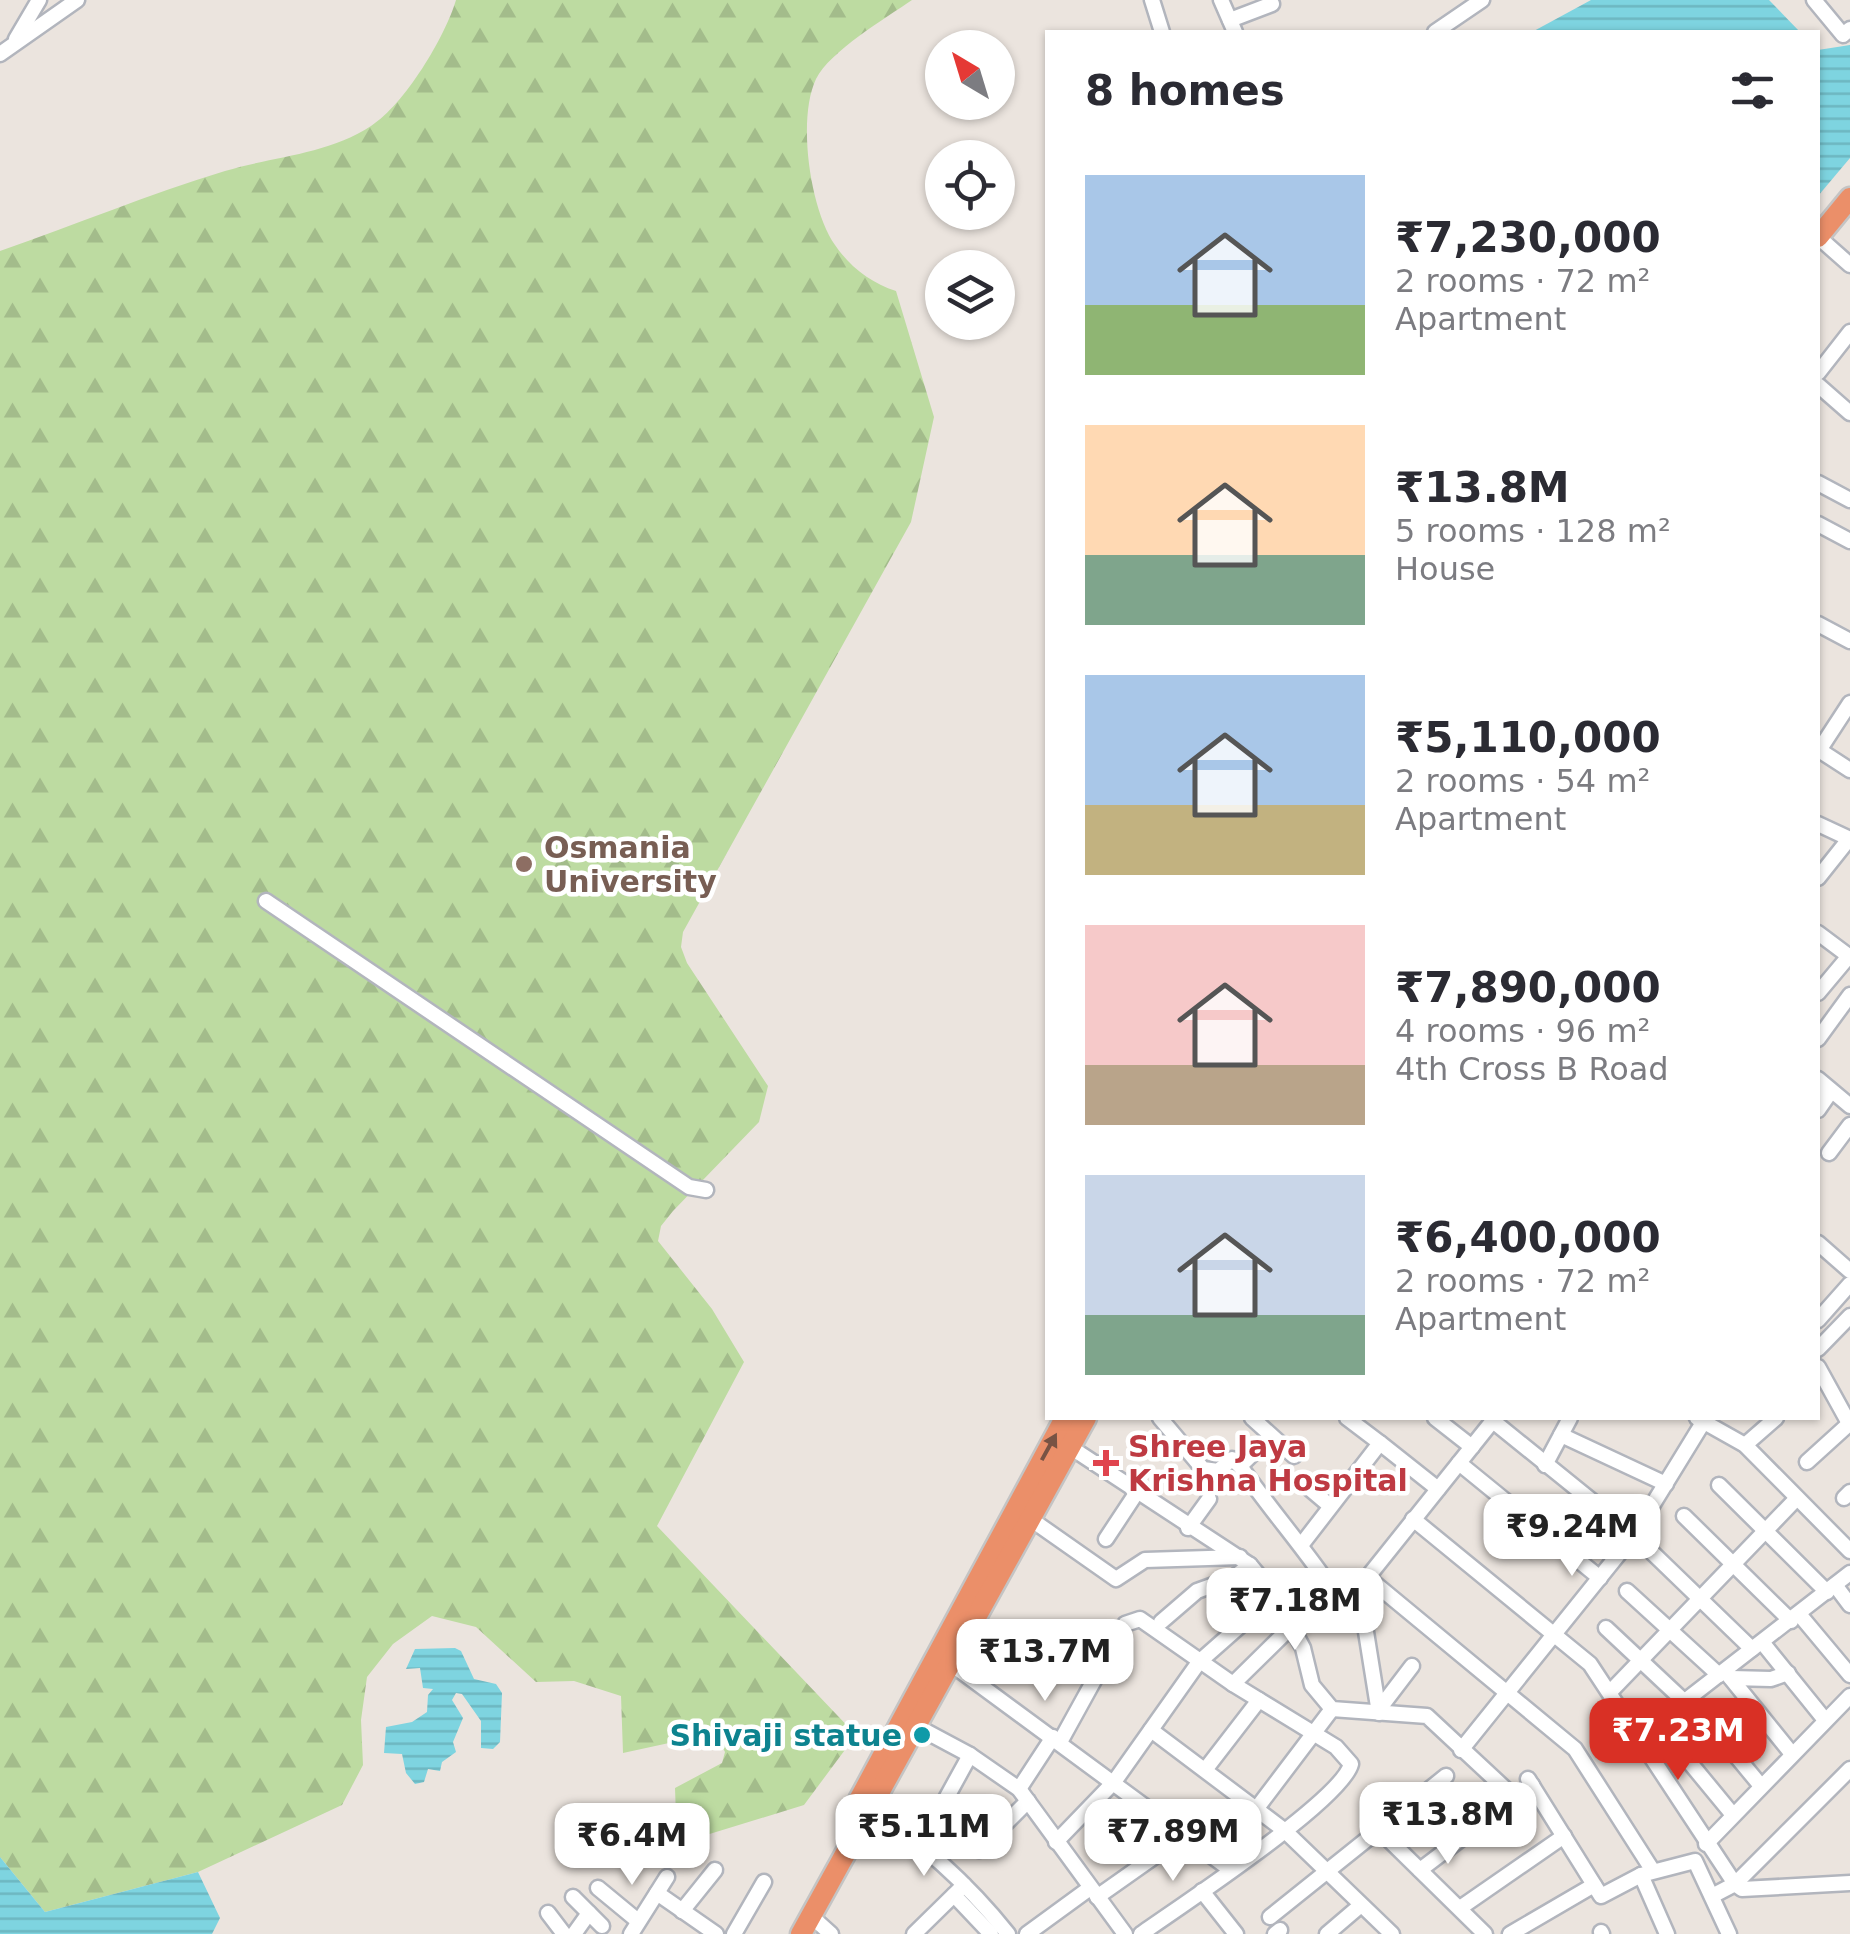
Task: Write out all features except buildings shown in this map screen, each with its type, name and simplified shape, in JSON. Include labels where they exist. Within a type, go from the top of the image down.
[{"type":"highway","points":[[1820,243],[1850,198]]},
{"type":"highway","points":[[1820,243],[1850,212]]},
{"type":"highway","points":[[788,1934],[909,1723],[1064,1420]]},
{"type":"highway","points":[[909,1723],[950,1663],[1085,1420]]},
{"type":"highway","points":[[806,1925],[864,1806]]},
{"type":"street","points":[[5,51],[39,0]]},
{"type":"street","points":[[5,51],[77,0]]},
{"type":"street","points":[[1152,0],[1161,30]]},
{"type":"street","points":[[1221,0],[1232,26],[1272,4]]},
{"type":"street","points":[[1439,30],[1482,0]]},
{"type":"street","points":[[1814,0],[1843,35],[1850,29]]},
{"type":"street","points":[[1820,243],[1850,265]]},
{"type":"street","points":[[1820,370],[1850,332]]},
{"type":"street","points":[[1820,386],[1850,413]]},
{"type":"street","points":[[1820,483],[1850,500]]},
{"type":"street","points":[[1820,525],[1850,541]]},
{"type":"street","points":[[1820,625],[1850,641]]},
{"type":"street","points":[[1820,748],[1850,703]]},
{"type":"street","points":[[1820,752],[1850,770]]},
{"type":"street","points":[[1820,825],[1850,839],[1820,876]]},
{"type":"street","points":[[266,901],[690,1188],[706,1190]]},
{"type":"street","points":[[1820,934],[1846,954]]},
{"type":"street","points":[[1820,990],[1846,954],[1850,934]]},
{"type":"street","points":[[1820,1037],[1845,1015],[1850,994]]},
{"type":"street","points":[[1820,1081],[1850,1106]]},
{"type":"street","points":[[1829,1153],[1850,1125]]},
{"type":"street","points":[[1820,1245],[1850,1271]]},
{"type":"street","points":[[1820,1318],[1850,1284]]},
{"type":"street","points":[[1820,1346],[1850,1316]]},
{"type":"street","points":[[1807,1462],[1850,1424],[1820,1377]]},
{"type":"street","points":[[1162,1420],[1203,1469],[1218,1471],[1232,1459],[1240,1466],[1270,1510],[1302,1544],[1338,1598],[1292,1626],[1233,1684]]},
{"type":"street","points":[[1254,1420],[1294,1456]]},
{"type":"street","points":[[1350,1420],[1438,1489]]},
{"type":"street","points":[[1438,1420],[1472,1447]]},
{"type":"street","points":[[1380,1711],[1359,1588],[1494,1420],[1634,1535],[1788,1673],[1825,1720]]},
{"type":"street","points":[[1545,1465],[1569,1420]]},
{"type":"street","points":[[1461,1750],[1634,1535],[1700,1420],[1745,1445],[1850,1551]]},
{"type":"street","points":[[1745,1445],[1774,1420]]},
{"type":"street","points":[[1561,1435],[1666,1484]]},
{"type":"street","points":[[1240,1466],[1271,1436]]},
{"type":"street","points":[[1302,1544],[1380,1443]]},
{"type":"street","points":[[1070,1447],[1188,1528],[1245,1561],[1275,1595],[1292,1626],[1312,1685],[1332,1709],[1427,1716],[1461,1750],[1490,1770],[1514,1797]]},
{"type":"street","points":[[1459,1462],[1600,1578]]},
{"type":"street","points":[[1303,1483],[1329,1506]]},
{"type":"street","points":[[1719,1485],[1850,1605]]},
{"type":"street","points":[[1106,1540],[1137,1492]]},
{"type":"street","points":[[1612,1692],[1796,1498]]},
{"type":"street","points":[[1188,1528],[1209,1499]]},
{"type":"street","points":[[1684,1516],[1733,1567],[1795,1617],[1850,1675]]},
{"type":"street","points":[[1029,1518],[1116,1578],[1145,1560],[1245,1561]]},
{"type":"street","points":[[1413,1519],[1590,1664],[1735,1884],[1742,1889],[1848,1881]]},
{"type":"street","points":[[1161,1622],[1190,1596],[1233,1578],[1245,1561]]},
{"type":"street","points":[[1640,1735],[1725,1674],[1850,1573]]},
{"type":"street","points":[[1367,1577],[1575,1749],[1647,1873],[1667,1934]]},
{"type":"street","points":[[1627,1592],[1725,1674],[1792,1754]]},
{"type":"street","points":[[1056,1842],[1114,1782],[1200,1662],[1275,1595]]},
{"type":"street","points":[[979,1850],[1024,1795],[1132,1619],[1140,1619],[1233,1684],[1346,1755],[1350,1769],[1284,1830],[1141,1934]]},
{"type":"street","points":[[1606,1628],[1688,1701],[1761,1786]]},
{"type":"street","points":[[950,1663],[1231,1870]]},
{"type":"street","points":[[1380,1711],[1412,1666]]},
{"type":"street","points":[[1725,1674],[1770,1679],[1788,1673]]},
{"type":"street","points":[[1420,1870],[1530,1782],[1602,1896],[1647,1873],[1695,1861],[1710,1849],[1733,1815],[1850,1696]]},
{"type":"street","points":[[1205,1770],[1259,1700]]},
{"type":"street","points":[[1257,1808],[1332,1709]]},
{"type":"street","points":[[909,1723],[970,1755],[1024,1795],[1125,1934]]},
{"type":"street","points":[[1658,1724],[1733,1815]]},
{"type":"street","points":[[1152,1730],[1284,1830],[1392,1934]]},
{"type":"street","points":[[920,1846],[970,1755]]},
{"type":"street","points":[[1712,1896],[1735,1884],[1850,1769]]},
{"type":"street","points":[[1270,1917],[1446,1776]]},
{"type":"street","points":[[864,1806],[920,1846],[999,1932]]},
{"type":"street","points":[[1114,1819],[1149,1860]]},
{"type":"street","points":[[1379,1830],[1485,1934]]},
{"type":"street","points":[[1027,1934],[1185,1835]]},
{"type":"street","points":[[1460,1908],[1564,1836]]},
{"type":"street","points":[[1695,1861],[1730,1934]]},
{"type":"street","points":[[682,1911],[716,1870]]},
{"type":"street","points":[[598,1888],[634,1928],[668,1877]]},
{"type":"street","points":[[734,1934],[764,1882]]},
{"type":"street","points":[[1510,1934],[1594,1884]]},
{"type":"street","points":[[914,1934],[959,1890]]},
{"type":"street","points":[[1202,1891],[1236,1934]]},
{"type":"street","points":[[657,1893],[716,1934]]},
{"type":"street","points":[[574,1897],[602,1926]]},
{"type":"street","points":[[1327,1934],[1361,1905]]},
{"type":"street","points":[[548,1913],[564,1934]]},
{"type":"street","points":[[574,1934],[589,1914]]},
{"type":"street","points":[[806,1925],[831,1934]]},
{"type":"green space","name":"Osmania University","points":[[456,0],[912,0],[823,68],[810,96],[807,140],[813,187],[826,229],[854,267],[896,291],[934,417],[911,522],[683,932],[681,947],[687,963],[768,1086],[759,1122],[673,1211],[661,1226],[658,1241],[712,1309],[744,1362],[657,1526],[856,1735],[804,1805],[677,1844],[675,1788],[722,1763],[725,1752],[715,1733],[623,1753],[621,1696],[574,1681],[536,1682],[476,1627],[432,1616],[393,1644],[367,1677],[361,1720],[363,1765],[342,1805],[198,1872],[45,1912],[0,1857],[0,251],[197,180],[354,136],[384,116],[410,86],[433,50]]},
{"type":"water","points":[[1591,0],[1769,0],[1798,30],[1536,30]]},
{"type":"water","points":[[1850,45],[1850,158],[1820,194],[1820,50]]},
{"type":"water","points":[[415,1649],[461,1651],[474,1679],[496,1684],[502,1693],[500,1742],[493,1749],[481,1748],[481,1721],[462,1694],[456,1693],[452,1700],[463,1718],[453,1742],[456,1752],[442,1762],[440,1771],[428,1769],[424,1782],[415,1784],[406,1773],[402,1754],[384,1753],[386,1727],[412,1722],[427,1712],[428,1695],[433,1689],[423,1688],[420,1668],[406,1669]]},
{"type":"water","points":[[0,1857],[45,1912],[198,1872],[220,1918],[212,1934],[0,1934]]},
{"type":"place","name":"Osmania University","points":[[524,864]]},
{"type":"place","name":"Shree Jaya Krishna Hospital","points":[[1106,1463]]},
{"type":"place","name":"Shivaji statue","points":[[922,1735]]}]
